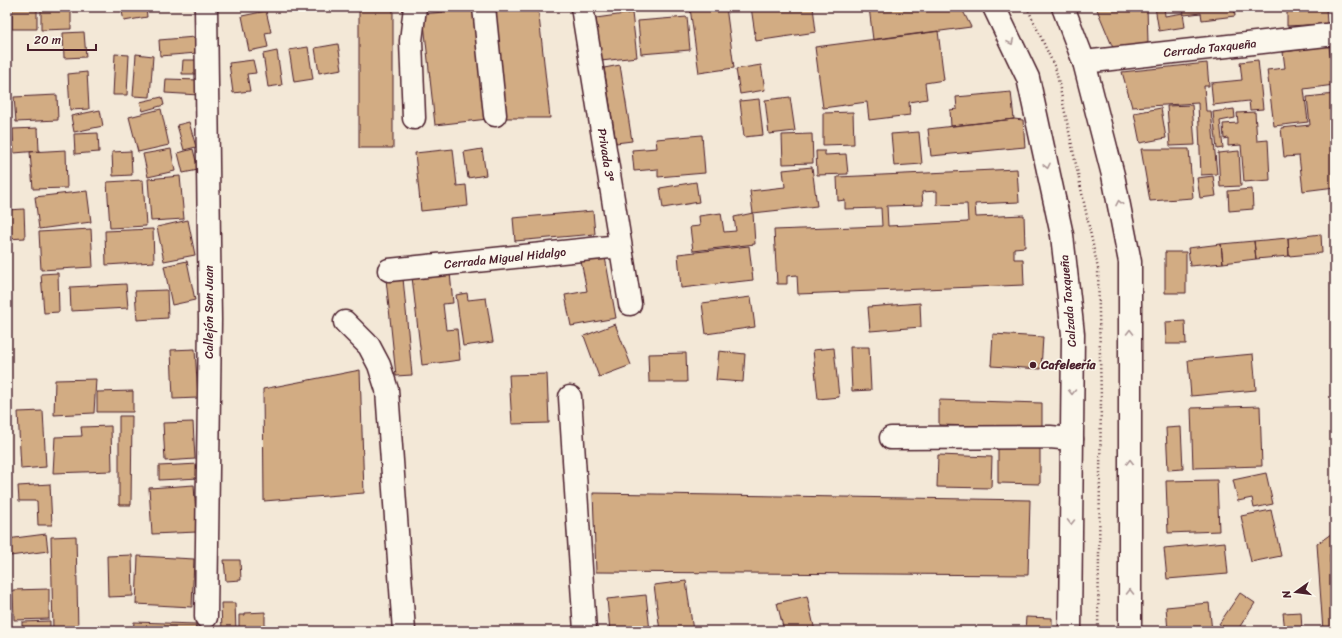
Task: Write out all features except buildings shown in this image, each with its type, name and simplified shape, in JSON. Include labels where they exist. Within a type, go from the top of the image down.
[{"type":"street","name":"Callejón San Juan","points":[[206,7],[210,320],[206,617]]},
{"type":"street","points":[[414,118],[411,41],[415,7]]},
{"type":"street","points":[[484,7],[495,115]]},
{"type":"street","name":"Privada 3ª","points":[[582,7],[630,304]]},
{"type":"street","name":"Calzada Taxqueña","points":[[994,7],[1028,78],[1062,235],[1073,334],[1070,631]]},
{"type":"street","points":[[1063,7],[1084,62],[1113,175],[1130,262],[1130,631]]},
{"type":"street","name":"Cerrada Taxqueña","points":[[1084,62],[1335,34]]},
{"type":"street","name":"Cerrada Miguel Hidalgo","points":[[389,270],[620,246]]},
{"type":"street","points":[[344,322],[369,346],[379,365],[386,390],[404,631]]},
{"type":"street","points":[[570,397],[585,631]]},
{"type":"street","points":[[891,438],[1050,437],[1072,439]]},
{"type":"path","points":[[1028,78],[1084,62]]},
{"type":"path","points":[[1072,399],[1130,399]]},
{"type":"place","name":"Cafeleería","points":[[1033,365]]}]
